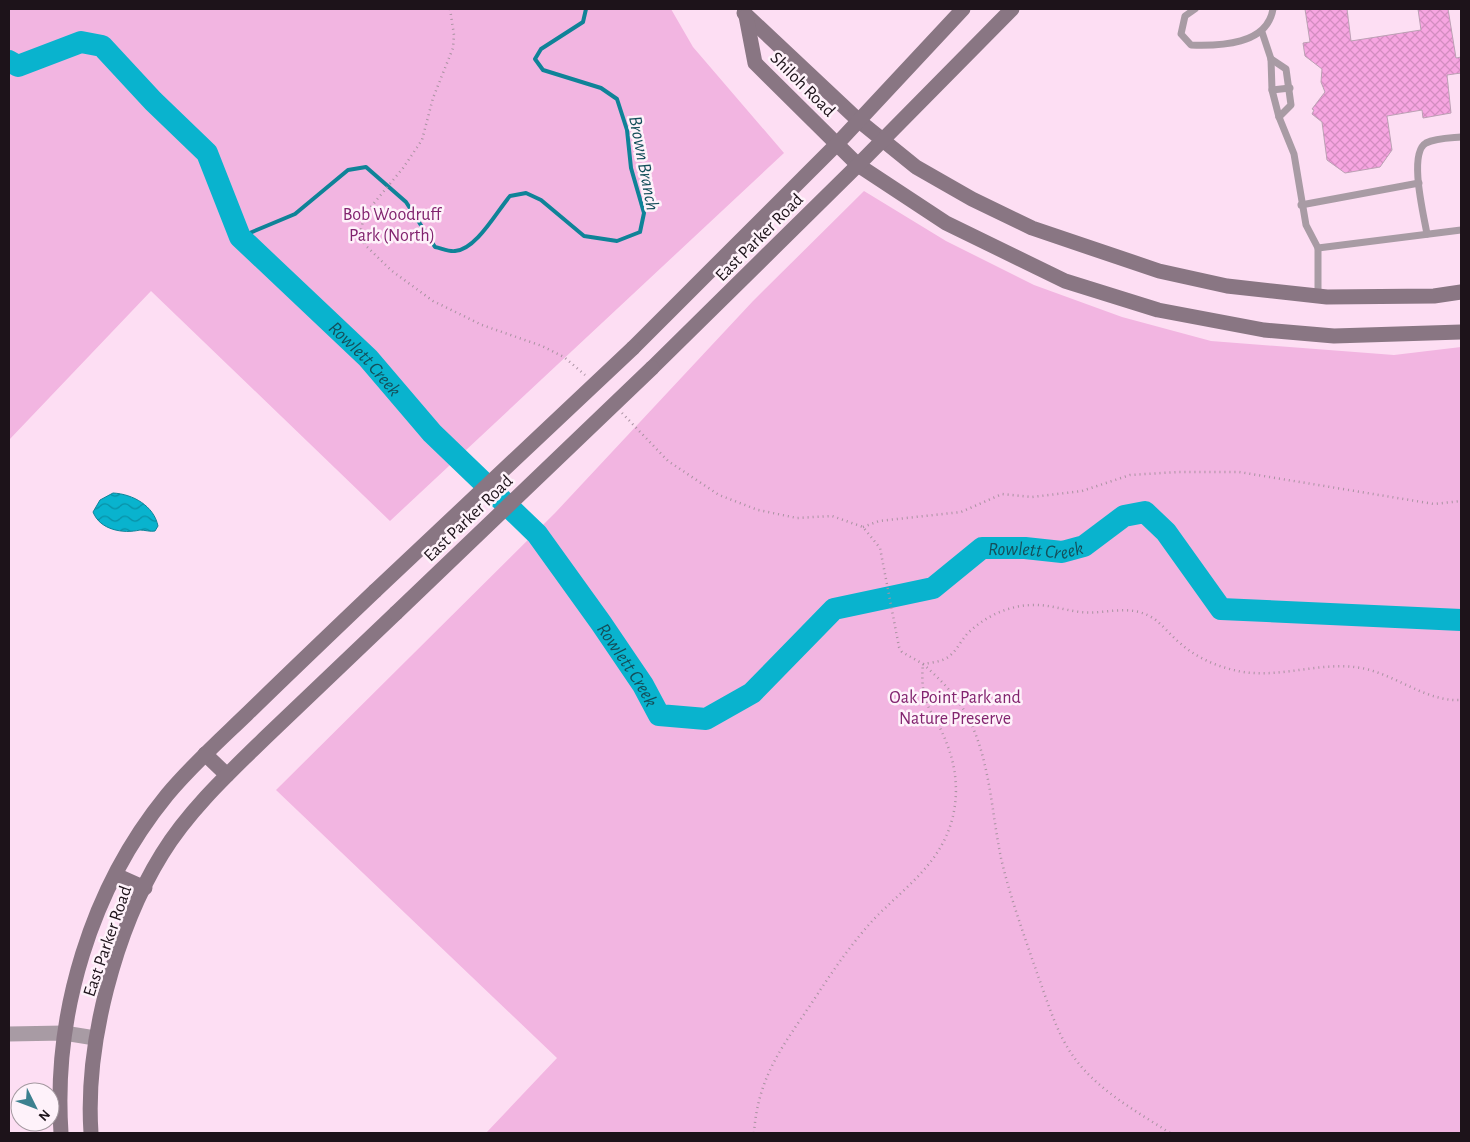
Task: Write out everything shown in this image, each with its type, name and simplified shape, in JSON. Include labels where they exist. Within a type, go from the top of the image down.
[{"type":"main road","name":"East Parker Road","points":[[61,1133],[61,1077],[64,1033],[81,957],[106,894],[129,850],[163,800],[205,754],[633,348],[837,144],[962,9]]},
{"type":"main road","name":"East Parker Road","points":[[91,1133],[91,1085],[95,1038],[114,966],[137,904],[162,854],[192,814],[227,775],[652,368],[858,165],[1012,9]]},
{"type":"main road","name":"Shiloh Road","points":[[744,12],[858,120],[916,167],[972,199],[1032,228],[1160,271],[1227,286],[1318,296],[1434,296],[1461,292]]},
{"type":"main road","name":"Shiloh Road","points":[[744,12],[755,63],[858,165],[946,222],[1021,261],[1065,281],[1158,310],[1264,330],[1325,335],[1418,335],[1461,332]]},
{"type":"main road","points":[[205,754],[227,775]]},
{"type":"main road","points":[[116,875],[145,888]]},
{"type":"street","points":[[9,1034],[64,1033],[95,1038]]},
{"type":"lane","points":[[1195,9],[1185,16],[1181,34],[1191,45],[1220,44],[1244,40],[1262,32],[1272,15],[1273,9]]},
{"type":"lane","points":[[1262,32],[1271,59],[1272,90],[1279,117],[1294,154],[1301,205],[1306,225],[1318,248],[1318,296]]},
{"type":"lane","points":[[1271,59],[1286,69],[1290,88],[1291,105],[1279,117]]},
{"type":"lane","points":[[1272,90],[1290,88]]},
{"type":"lane","points":[[1427,234],[1417,167],[1419,150],[1426,143],[1461,137]]},
{"type":"lane","points":[[1301,205],[1419,184]]},
{"type":"lane","points":[[1318,248],[1461,230]]},
{"type":"path","points":[[385,191],[417,150],[422,140],[437,84],[449,62],[454,34],[450,9]]},
{"type":"path","points":[[863,527],[879,521],[961,512],[1002,494],[1032,496],[1082,491],[1130,475],[1169,473],[1239,472],[1434,504],[1461,501]]},
{"type":"path","points":[[886,578],[902,652],[922,664],[938,677],[965,711],[981,748],[1002,860],[1019,921],[1062,1036],[1073,1056],[1089,1075],[1112,1094],[1170,1133]]},
{"type":"path","points":[[922,664],[944,660],[977,626],[992,616],[1010,609],[1033,605],[1088,613],[1123,609],[1139,612],[1153,618],[1183,646],[1201,658],[1237,671],[1267,674],[1320,666],[1363,668],[1399,680],[1436,698],[1461,700]]},
{"type":"path","points":[[754,1133],[762,1093],[778,1052],[852,945],[879,914],[929,866],[949,828],[954,809],[955,770],[945,737],[927,704],[922,684],[922,664]]},
{"type":"green space","name":"Bob Woodruff Park (North)","points":[[9,9],[671,9],[693,47],[784,153],[390,521],[151,291],[9,440]]},
{"type":"green space","name":"Oak Point Park and Nature Preserve","points":[[864,191],[946,241],[1034,285],[1122,317],[1211,341],[1394,355],[1461,347],[1461,1133],[486,1133],[557,1058],[276,790],[555,513],[753,301]]},
{"type":"water","points":[[113,493],[128,496],[142,502],[156,519],[158,526],[155,531],[120,531],[106,527],[101,523],[93,512],[100,500]]},
{"type":"building","points":[[1305,9],[1347,9],[1351,41],[1421,30],[1418,9],[1448,9],[1456,58],[1461,57],[1461,73],[1447,75],[1451,113],[1423,118],[1422,110],[1387,116],[1392,150],[1380,167],[1345,173],[1327,160],[1322,122],[1312,114],[1314,110],[1312,109],[1325,92],[1321,82],[1322,69],[1305,56],[1303,43],[1310,42]]},
{"type":"waterway","name":"Brown Branch","points":[[240,237],[295,214],[348,170],[366,167],[406,202],[435,247],[455,251],[463,249],[486,229],[510,196],[526,193],[541,200],[584,236],[617,241],[640,232],[644,213],[631,168],[627,130],[617,99],[601,88],[543,70],[535,59],[541,49],[583,22],[586,9]]},
{"type":"waterway","name":"Rowlett Creek","points":[[9,61],[18,66],[81,42],[102,46],[153,101],[207,153],[240,237],[368,358],[432,433],[537,534],[643,685],[659,715],[706,719],[752,693],[834,609],[933,588],[982,548],[1025,548],[1062,552],[1084,546],[1124,516],[1145,512],[1166,532],[1221,609],[1461,620]]}]
